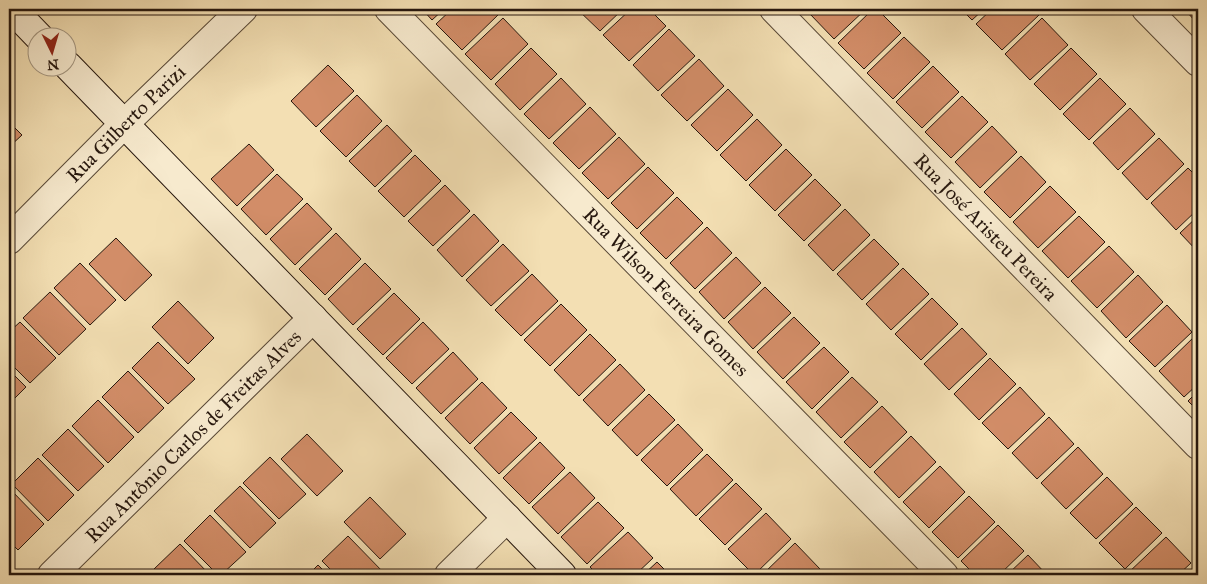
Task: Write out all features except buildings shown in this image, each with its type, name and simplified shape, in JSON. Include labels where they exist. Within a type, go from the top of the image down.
[{"type":"street","points":[[12,9],[30,28]]},
{"type":"street","name":"Rua Gilberto Parizi","points":[[9,240],[124,124],[243,9]]},
{"type":"street","name":"Rua Wilson Ferreira Gomes","points":[[389,9],[944,575]]},
{"type":"street","name":"Rua José Aristeu Pereira","points":[[774,9],[1198,445]]},
{"type":"street","points":[[1146,9],[1198,62]]},
{"type":"street","points":[[78,76],[562,575]]},
{"type":"street","name":"Rua Antônio Carlos de Freitas Alves","points":[[52,575],[313,318]]},
{"type":"street","points":[[449,575],[507,518]]}]
